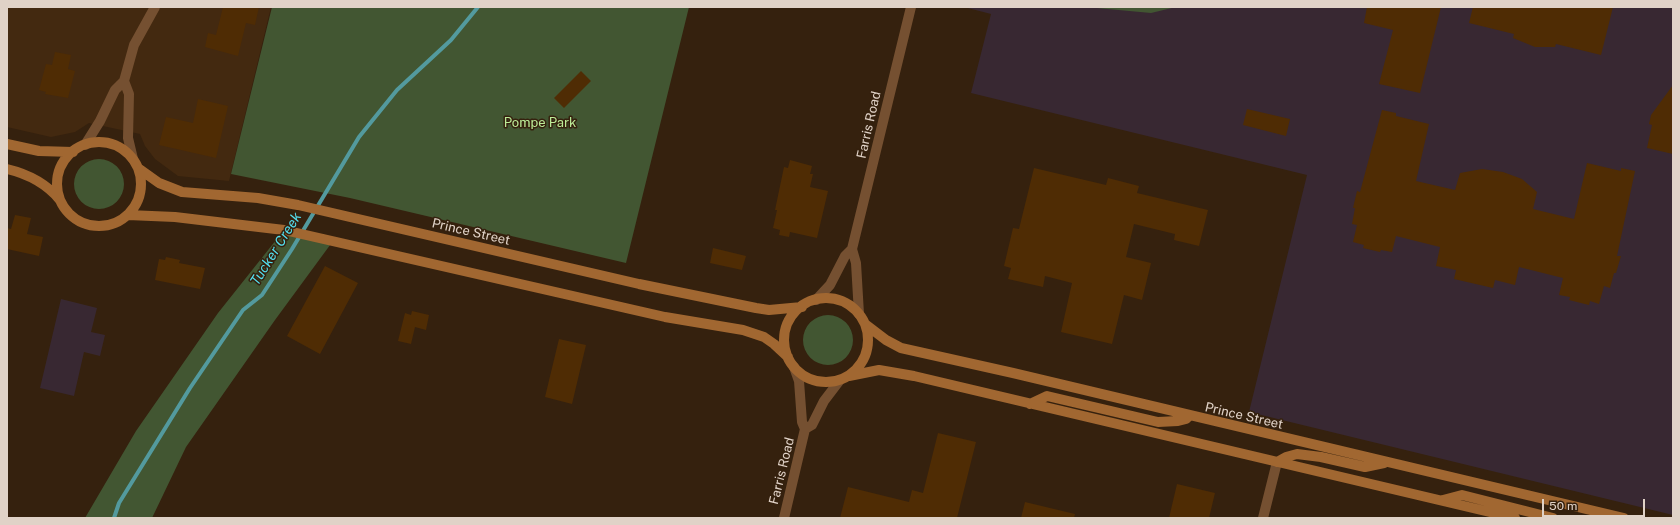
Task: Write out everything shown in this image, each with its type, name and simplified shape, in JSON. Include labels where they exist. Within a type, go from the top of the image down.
[{"type":"main road","points":[[7,169],[32,177],[53,191],[61,202],[74,218],[88,224],[110,224],[128,214],[138,201],[141,184],[136,164],[122,149],[109,143],[94,143],[85,145],[73,152],[63,164],[57,179],[58,194],[61,202]]},
{"type":"main road","points":[[7,144],[39,151],[73,152]]},
{"type":"main road","name":"Prince Street","points":[[136,164],[159,183],[182,192],[258,198],[298,205],[639,284],[756,308],[768,310],[802,307]]},
{"type":"main road","points":[[128,214],[175,217],[284,230],[665,317],[743,330],[764,337],[788,357]]},
{"type":"main road","points":[[844,378],[860,365],[867,350],[868,333],[859,314],[842,302],[828,299],[816,300],[802,307],[793,316],[786,330],[785,346],[788,357],[794,367],[813,380],[828,382],[879,370],[894,372],[1515,518]]},
{"type":"main road","name":"Prince Street","points":[[864,324],[886,340],[913,352],[1013,373],[1608,516],[1624,518]]},
{"type":"main road","points":[[1030,404],[1047,396],[1158,422],[1178,421],[1186,419],[1189,416]]},
{"type":"main road","points":[[1277,462],[1286,456],[1297,454],[1321,457],[1365,467],[1388,463]]},
{"type":"main road","points":[[1441,500],[1462,495],[1553,518]]},
{"type":"street","points":[[85,145],[100,121],[115,90],[124,81],[134,45],[155,7]]},
{"type":"street","name":"Farris Road","points":[[859,314],[856,263],[852,249],[911,7]]},
{"type":"street","points":[[124,81],[129,94],[128,138],[136,164]]},
{"type":"street","name":"Farris Road","points":[[816,300],[830,285],[845,256],[852,249]]},
{"type":"street","name":"Farris Road","points":[[784,518],[805,429],[802,422],[799,381],[794,367]]},
{"type":"street","name":"Farris Road","points":[[805,429],[812,425],[824,401],[844,378]]},
{"type":"street","points":[[1263,518],[1277,462]]},
{"type":"shaded area","points":[[7,7],[271,7],[229,181],[178,176],[155,159],[145,146],[140,134],[89,123],[75,132],[51,137],[7,127]]},
{"type":"shaded area","points":[[964,7],[1673,7],[1673,515],[1249,412],[1307,175],[971,93],[991,14]]},
{"type":"shaded area","points":[[61,299],[97,308],[91,332],[105,335],[100,356],[84,352],[74,396],[40,388]]},
{"type":"green space","name":"Pompe Park","points":[[272,7],[689,7],[626,263],[350,198],[231,174]]},
{"type":"green space","points":[[1086,7],[1176,7],[1151,13]]},
{"type":"green space","points":[[94,159],[104,159],[117,166],[124,179],[124,189],[117,202],[104,209],[94,209],[85,205],[78,198],[74,189],[74,179],[78,170],[85,163]]},
{"type":"green space","points":[[284,230],[333,241],[275,320],[186,447],[152,518],[85,518],[136,431],[218,313]]},
{"type":"green space","points":[[823,315],[833,315],[846,322],[853,335],[853,345],[846,358],[833,365],[823,365],[814,361],[807,354],[803,345],[803,335],[807,326],[814,319]]},
{"type":"building","points":[[223,7],[259,7],[255,25],[246,23],[238,56],[205,47],[208,33],[216,35]]},
{"type":"building","points":[[1367,7],[1441,7],[1420,93],[1379,84],[1393,30],[1364,23]]},
{"type":"building","points":[[1473,7],[1613,7],[1601,55],[1556,44],[1555,47],[1535,47],[1513,38],[1514,34],[1469,23]]},
{"type":"building","points":[[55,52],[71,55],[68,69],[75,71],[68,98],[45,94],[46,92],[39,90],[46,64],[52,65]]},
{"type":"building","points":[[581,71],[591,81],[564,108],[554,98]]},
{"type":"building","points":[[1673,85],[1673,154],[1647,148],[1652,125],[1649,124],[1651,115]]},
{"type":"building","points":[[198,99],[228,106],[216,158],[159,145],[166,117],[193,123]]},
{"type":"building","points":[[1247,109],[1290,119],[1286,136],[1243,125]]},
{"type":"building","points":[[1382,110],[1396,113],[1396,116],[1429,124],[1416,181],[1455,190],[1460,173],[1482,169],[1503,172],[1522,179],[1537,192],[1533,209],[1574,219],[1587,163],[1621,171],[1621,168],[1635,171],[1617,256],[1621,256],[1610,288],[1604,286],[1599,304],[1590,301],[1589,305],[1569,300],[1570,297],[1559,295],[1563,278],[1519,267],[1515,285],[1495,280],[1493,288],[1454,279],[1456,270],[1436,266],[1440,247],[1396,236],[1392,252],[1381,250],[1380,252],[1363,248],[1364,245],[1353,242],[1357,225],[1352,224],[1355,208],[1353,208],[1357,191],[1360,192]]},
{"type":"building","points":[[790,160],[812,166],[810,174],[813,174],[810,187],[828,191],[817,238],[790,232],[789,237],[779,235],[780,230],[773,228],[777,210],[775,210],[784,167],[788,168]]},
{"type":"building","points":[[1034,168],[1106,185],[1108,178],[1139,186],[1137,193],[1208,210],[1199,246],[1174,240],[1175,234],[1134,224],[1126,257],[1151,263],[1142,300],[1124,295],[1112,344],[1061,332],[1072,283],[1045,276],[1043,287],[1008,279],[1011,268],[1004,266],[1013,228],[1019,229]]},
{"type":"building","points":[[15,215],[31,218],[27,234],[43,237],[39,256],[7,249],[7,228],[11,229]]},
{"type":"building","points":[[713,248],[746,256],[742,270],[710,263]]},
{"type":"building","points":[[166,257],[180,260],[179,263],[205,268],[200,289],[155,280],[159,259],[165,260]]},
{"type":"building","points":[[325,266],[358,283],[320,354],[287,336]]},
{"type":"building","points":[[412,311],[429,315],[426,330],[415,327],[411,344],[398,341],[405,313],[411,315]]},
{"type":"building","points":[[559,339],[586,345],[572,404],[545,397]]},
{"type":"building","points":[[938,433],[976,442],[957,518],[840,518],[848,487],[909,502],[912,490],[923,493]]},
{"type":"building","points":[[1177,484],[1215,493],[1209,518],[1169,518]]},
{"type":"building","points":[[1025,502],[1075,514],[1074,518],[1021,518]]},
{"type":"waterway","name":"Tucker Creek","points":[[114,518],[119,503],[190,388],[243,310],[262,295],[292,249],[359,137],[397,90],[451,40],[478,7]]}]
